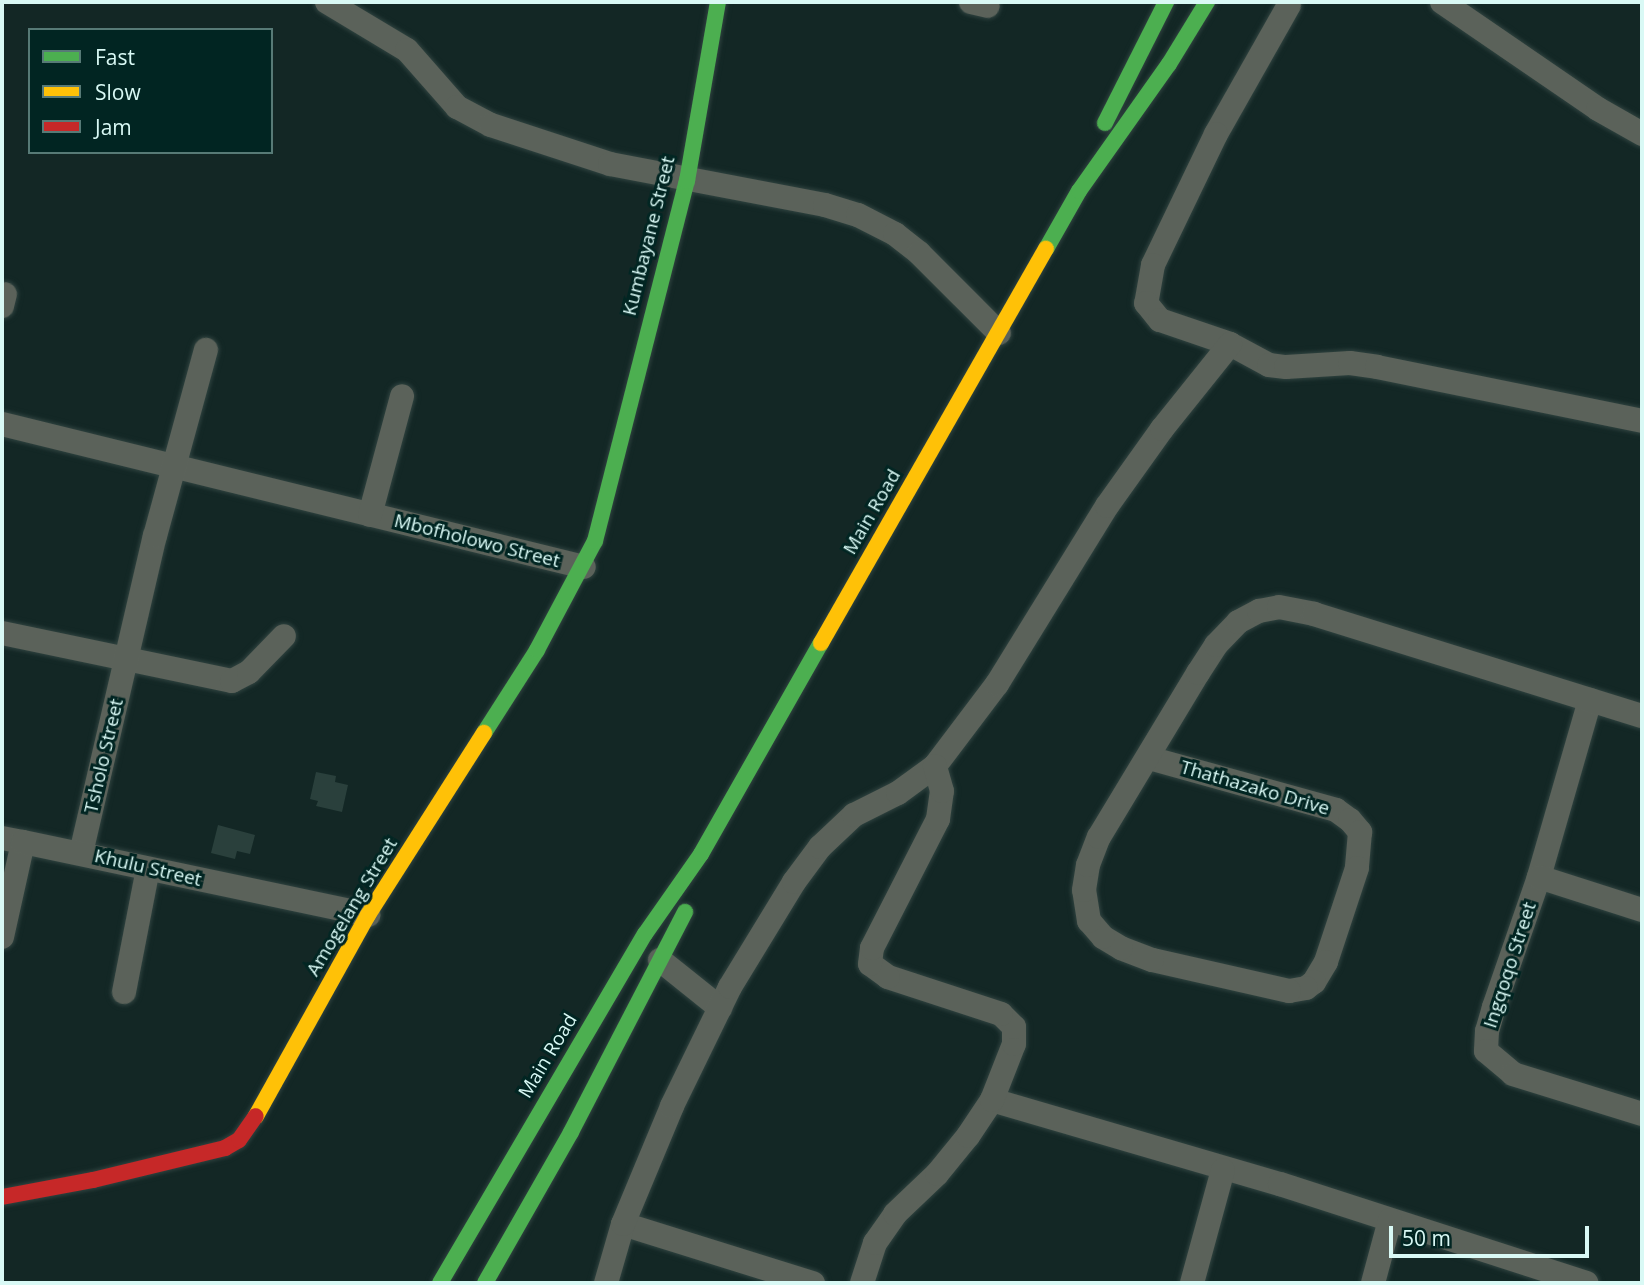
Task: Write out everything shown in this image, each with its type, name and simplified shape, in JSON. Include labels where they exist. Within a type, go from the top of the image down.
[{"type":"main road","name":"Kumbayane Street","points":[[611,479],[687,181],[718,2]]},
{"type":"main road","name":"Main Road","points":[[1079,191],[1107,118],[1166,2]]},
{"type":"main road","name":"Main Road","points":[[440,1283],[645,934],[701,854],[1079,191],[1169,64],[1207,2]]},
{"type":"main road","name":"Amogelang Street","points":[[2,1197],[93,1180],[212,1151],[239,1140],[251,1125],[369,915],[537,650],[584,567],[595,541],[611,479]]},
{"type":"main road","name":"Main Road","points":[[485,1283],[570,1132],[686,909],[701,854]]},
{"type":"street","points":[[327,2],[407,50],[457,107],[491,125],[610,164],[687,181],[825,205],[858,215],[894,234],[919,253],[999,333]]},
{"type":"street","points":[[1442,2],[1598,109],[1642,134]]},
{"type":"street","points":[[1289,5],[1204,158],[1153,265],[1146,303],[1160,320],[1230,344],[1269,365],[1286,367],[1350,363],[1377,367],[1642,421]]},
{"type":"street","points":[[606,1283],[623,1224],[661,1130],[720,1008],[794,882],[820,847],[854,815],[898,793],[935,766],[996,684],[1107,506],[1162,429],[1230,344]]},
{"type":"street","points":[[175,468],[206,350]]},
{"type":"street","name":"Mbofholowo Street","points":[[370,515],[402,396]]},
{"type":"street","name":"Mbofholowo Street","points":[[2,424],[584,567]]},
{"type":"street","name":"Tsholo Street","points":[[81,853],[126,659],[175,468]]},
{"type":"street","name":"Thathazako Drive","points":[[1149,758],[1336,810],[1360,832],[1357,868],[1326,962],[1314,982],[1306,988],[1289,991],[1152,960],[1103,937],[1089,921],[1084,891],[1088,865],[1099,837],[1216,645],[1238,622],[1259,611],[1279,607],[1314,614],[1642,716]]},
{"type":"street","points":[[2,633],[232,681],[249,672],[284,636]]},
{"type":"street","name":"Ingqoqo Street","points":[[1590,700],[1539,877],[1494,1007],[1487,1031],[1486,1051],[1513,1074],[1642,1114]]},
{"type":"street","points":[[862,1283],[875,1243],[895,1214],[937,1174],[968,1136],[992,1100],[1014,1044],[1014,1027],[1001,1014],[888,977],[870,964],[872,948],[937,819],[942,791],[935,766]]},
{"type":"street","name":"Khulu Street","points":[[2,937],[13,840],[369,915]]},
{"type":"street","points":[[124,992],[148,869]]},
{"type":"street","name":"Ingqoqo Street","points":[[1539,877],[1642,910]]},
{"type":"street","points":[[660,960],[720,1008]]},
{"type":"street","points":[[992,1100],[1223,1170],[1280,1184],[1556,1279],[1586,1283]]},
{"type":"street","points":[[1192,1283],[1223,1170]]},
{"type":"street","points":[[1373,1283],[1390,1220]]},
{"type":"street","points":[[623,1224],[813,1283]]},
{"type":"building","points":[[316,772],[336,776],[335,782],[348,785],[342,812],[316,806],[318,801],[310,799]]},
{"type":"building","points":[[218,825],[255,835],[250,854],[237,851],[235,859],[211,853]]},
{"type":"traffic: fast","points":[[484,733],[537,650],[595,541],[687,181],[718,2]]},
{"type":"traffic: fast","points":[[1105,123],[1166,2]]},
{"type":"traffic: fast","points":[[1046,249],[1079,191],[1169,64],[1207,2]]},
{"type":"traffic: fast","points":[[440,1283],[645,934],[701,854],[821,643]]},
{"type":"traffic: fast","points":[[485,1283],[571,1132],[685,912]]},
{"type":"traffic: slow","points":[[821,643],[1046,249]]},
{"type":"traffic: slow","points":[[256,1116],[368,915],[484,733]]},
{"type":"traffic: jam","points":[[2,1197],[93,1180],[225,1148],[239,1140],[256,1116]]}]
